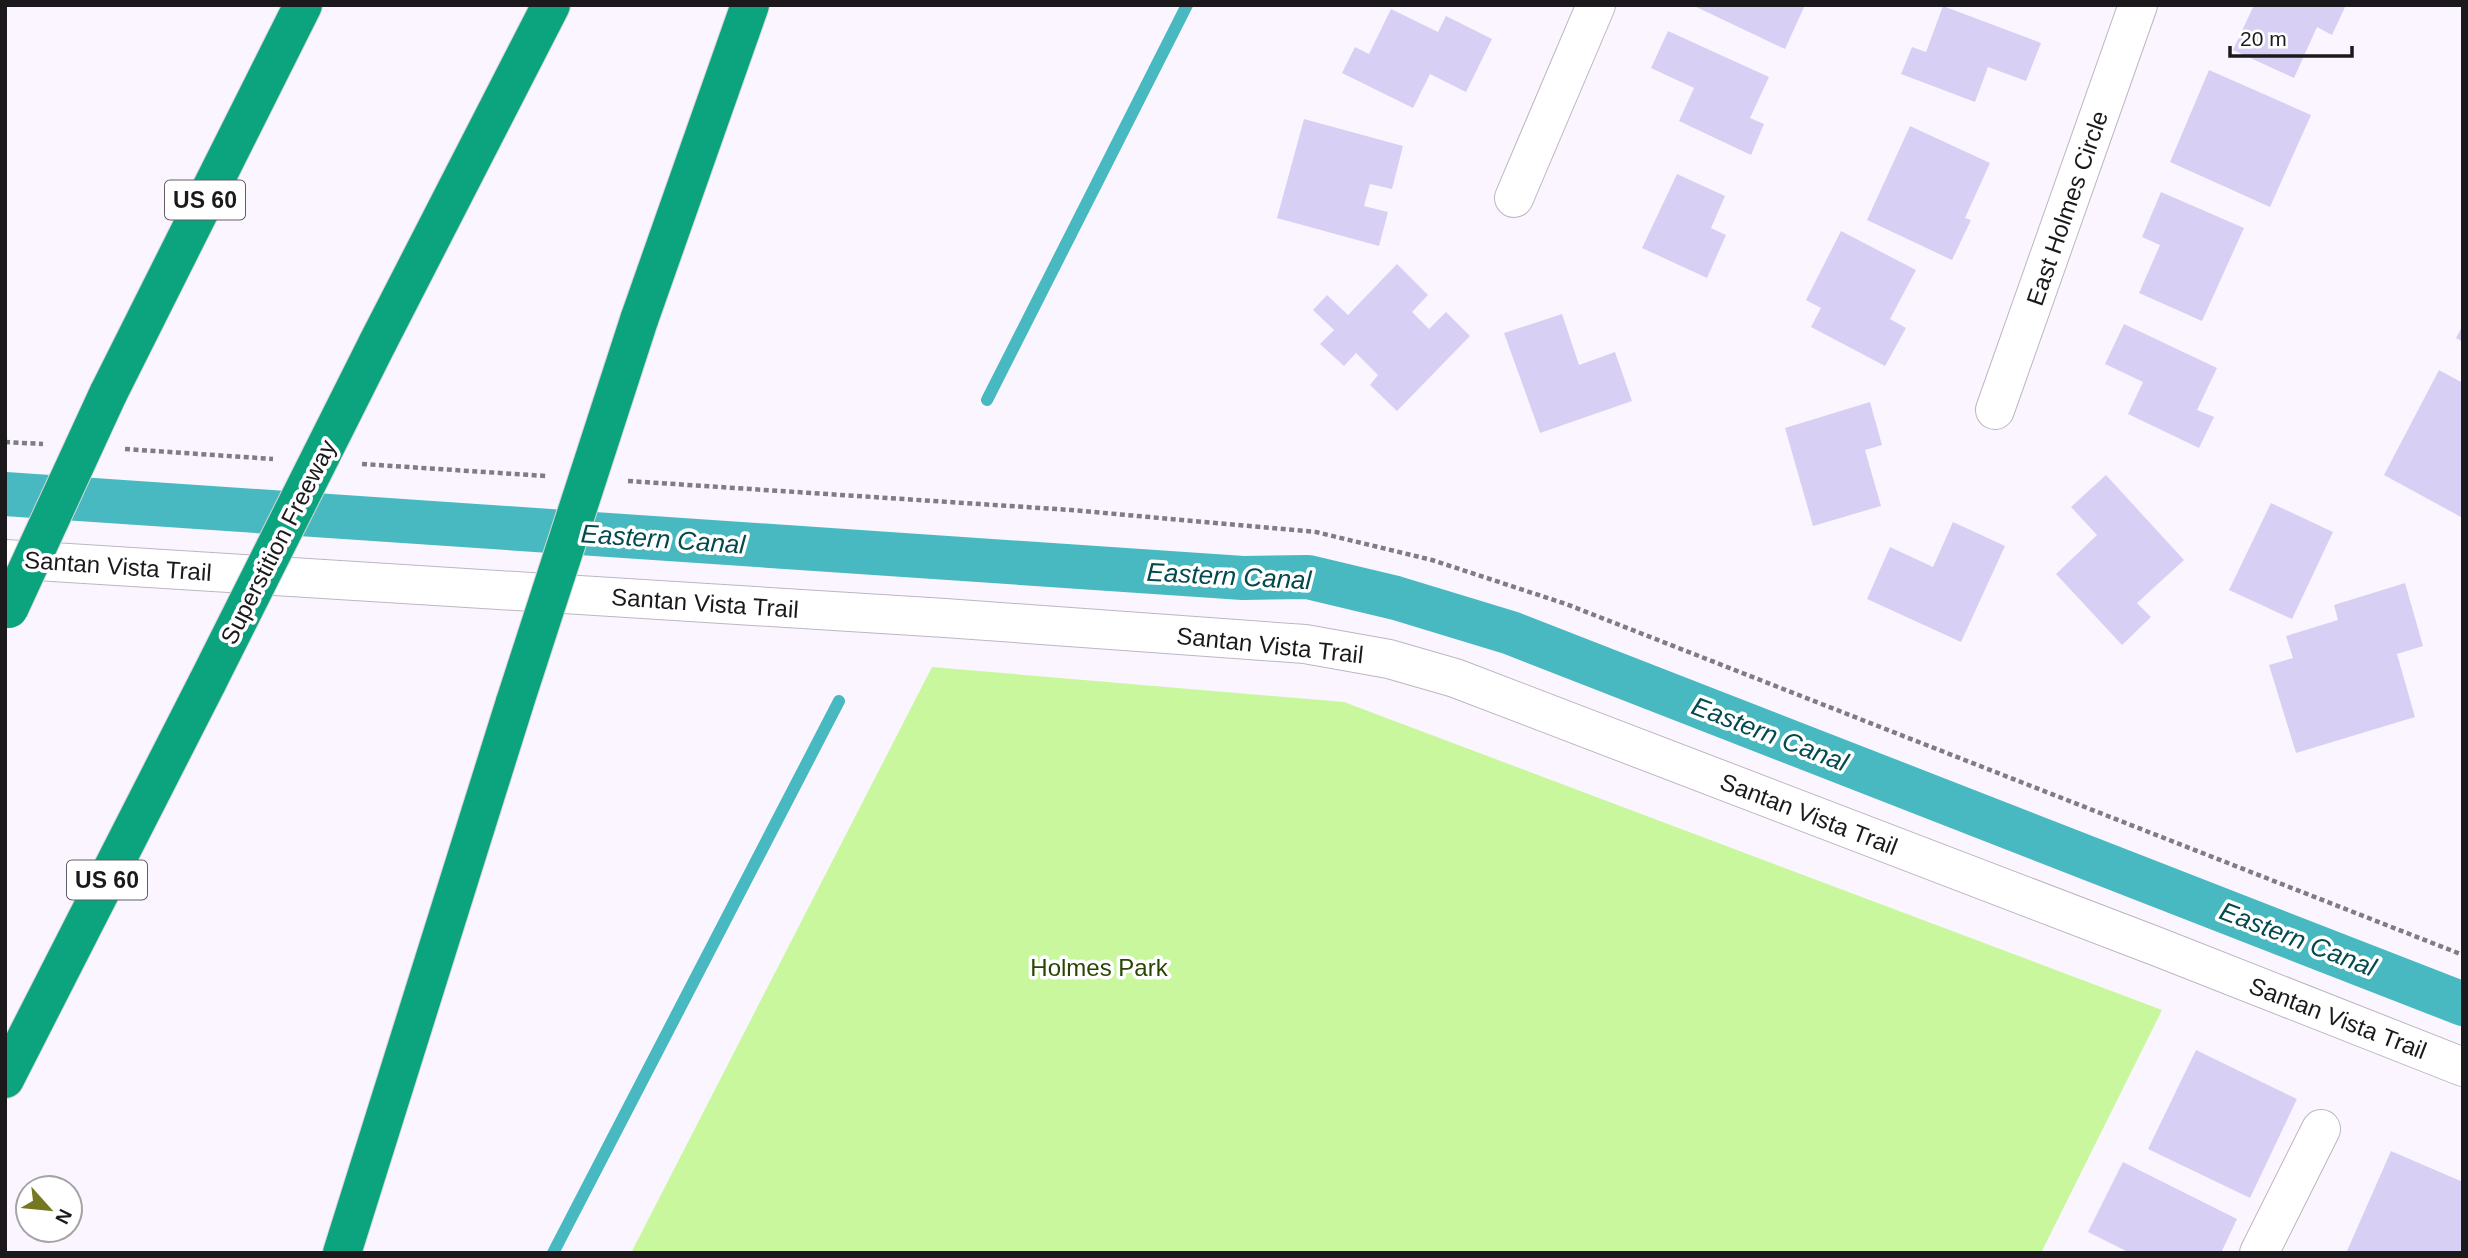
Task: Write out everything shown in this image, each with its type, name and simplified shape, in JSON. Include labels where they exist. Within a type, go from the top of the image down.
[{"type":"highway","name":"US 60","points":[[7,613],[108,394],[303,5]]},
{"type":"highway","name":"Superstition Freeway","points":[[5,1079],[551,5]]},
{"type":"highway","points":[[342,1253],[515,702],[639,320],[750,5]]},
{"type":"street","points":[[1514,198],[1595,5]]},
{"type":"street","name":"East Holmes Circle","points":[[1995,410],[2138,5]]},
{"type":"street","name":"Santan Vista Trail","points":[[5,559],[958,619],[1305,644],[1389,659],[1468,683],[2145,942],[2463,1067]]},
{"type":"street","points":[[2259,1253],[2321,1129]]},
{"type":"green space","name":"Holmes Park","points":[[932,667],[1344,702],[2162,1010],[2041,1253],[631,1253]]},
{"type":"building","points":[[1692,5],[1805,5],[1785,49]]},
{"type":"building","points":[[2254,5],[2346,5],[2332,35],[2317,27],[2294,78],[2233,50]]},
{"type":"building","points":[[1943,6],[2041,43],[2026,81],[1988,67],[1975,102],[1901,74],[1912,47],[1926,52]]},
{"type":"building","points":[[1391,9],[1438,32],[1446,16],[1492,39],[1466,92],[1430,74],[1413,108],[1342,73],[1355,47],[1369,54]]},
{"type":"building","points":[[1668,31],[1769,77],[1750,118],[1764,124],[1751,155],[1679,121],[1694,88],[1651,68]]},
{"type":"building","points":[[2209,70],[2311,115],[2270,207],[2170,162]]},
{"type":"building","points":[[1304,119],[1403,146],[1392,189],[1370,184],[1364,206],[1388,212],[1379,246],[1277,218]]},
{"type":"building","points":[[1910,126],[1990,163],[1965,218],[1971,220],[1952,260],[1867,220]]},
{"type":"building","points":[[1677,174],[1725,196],[1711,228],[1726,235],[1707,278],[1642,248]]},
{"type":"building","points":[[2161,192],[2244,228],[2202,321],[2139,293],[2160,245],[2142,237]]},
{"type":"building","points":[[1841,231],[1916,270],[1890,319],[1906,328],[1885,366],[1811,327],[1821,308],[1806,300]]},
{"type":"building","points":[[1397,264],[1428,295],[1412,312],[1429,329],[1446,312],[1470,336],[1397,411],[1370,385],[1378,375],[1356,353],[1344,366],[1320,344],[1334,330],[1313,310],[1327,295],[1348,315]]},
{"type":"building","points":[[1562,314],[1579,365],[1615,352],[1632,401],[1540,433],[1504,333]]},
{"type":"building","points":[[2124,324],[2217,368],[2197,410],[2214,417],[2199,448],[2128,414],[2143,382],[2105,364]]},
{"type":"building","points":[[2463,325],[2463,342],[2456,338]]},
{"type":"building","points":[[2439,370],[2463,383],[2461,517],[2384,475]]},
{"type":"building","points":[[1870,402],[1882,445],[1865,450],[1881,506],[1813,526],[1785,428]]},
{"type":"building","points":[[2106,475],[2184,560],[2137,603],[2151,617],[2122,645],[2056,574],[2097,535],[2071,507]]},
{"type":"building","points":[[2271,503],[2333,532],[2292,619],[2229,590]]},
{"type":"building","points":[[1953,522],[2005,546],[1961,642],[1867,599],[1890,547],[1933,567]]},
{"type":"building","points":[[2405,583],[2423,646],[2397,654],[2415,717],[2296,753],[2269,665],[2293,658],[2286,636],[2338,620],[2334,605]]},
{"type":"building","points":[[2196,1050],[2297,1099],[2250,1198],[2148,1149]]},
{"type":"building","points":[[2391,1151],[2463,1182],[2463,1253],[2347,1251]]},
{"type":"building","points":[[2123,1162],[2237,1219],[2221,1253],[2130,1253],[2088,1232]]},
{"type":"waterway","points":[[987,400],[1187,5]]},
{"type":"waterway","name":"Eastern Canal","points":[[5,494],[1243,578],[1308,577],[1396,598],[1511,633],[2463,1004]]},
{"type":"waterway","points":[[553,1253],[839,701]]}]
